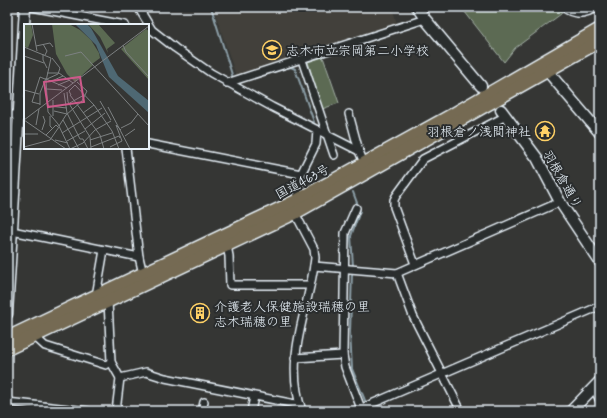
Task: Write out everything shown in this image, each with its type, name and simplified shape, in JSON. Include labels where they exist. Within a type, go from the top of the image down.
[{"type":"highway","name":"国道463号","points":[[7,338],[227,246],[544,68],[600,29]]},
{"type":"highway","name":"国道463号","points":[[7,349],[102,299],[143,274],[296,207],[364,163],[544,68],[600,42]]},
{"type":"main road","points":[[24,24],[25,7]]},
{"type":"main road","points":[[417,7],[425,19],[481,86]]},
{"type":"main road","points":[[7,314],[10,229],[21,118],[24,35]]},
{"type":"main road","points":[[544,68],[600,133]]},
{"type":"main road","name":"羽根倉通り","points":[[503,113],[537,158],[560,202],[600,262]]},
{"type":"main road","points":[[571,411],[597,384]]},
{"type":"street","points":[[32,7],[120,24]]},
{"type":"street","points":[[138,7],[147,24]]},
{"type":"street","points":[[563,7],[573,13],[580,13],[597,7]]},
{"type":"street","points":[[228,83],[425,19]]},
{"type":"street","points":[[150,30],[228,83],[360,151]]},
{"type":"street","points":[[302,60],[334,155]]},
{"type":"street","points":[[415,264],[394,206],[396,196],[423,159],[503,113]]},
{"type":"street","points":[[7,114],[21,118]]},
{"type":"street","points":[[349,114],[364,163]]},
{"type":"street","points":[[301,408],[295,387],[295,358],[297,340],[314,266],[314,249],[296,207],[301,174],[316,144],[317,130]]},
{"type":"street","points":[[149,144],[301,174]]},
{"type":"street","points":[[126,149],[139,257],[143,274]]},
{"type":"street","points":[[314,266],[397,273],[560,202]]},
{"type":"street","points":[[356,208],[346,233],[343,355],[345,367],[359,410],[600,306]]},
{"type":"street","points":[[10,229],[139,257]]},
{"type":"street","points":[[227,246],[229,256],[230,285],[310,285]]},
{"type":"street","points":[[104,250],[102,299],[111,362],[120,378],[116,411]]},
{"type":"street","points":[[397,273],[413,316],[461,411]]},
{"type":"street","points":[[34,336],[45,346],[106,365],[111,362]]},
{"type":"street","points":[[295,358],[343,355]]},
{"type":"street","points":[[120,378],[146,372],[165,378],[254,396],[301,408]]},
{"type":"street","points":[[597,384],[600,401]]},
{"type":"street","points":[[251,411],[254,396]]},
{"type":"street","points":[[7,402],[87,411]]},
{"type":"street","points":[[202,411],[204,402]]},
{"type":"shaded area","name":"志木市立宗岡第二小学校","points":[[213,7],[392,7],[397,24],[236,76]]},
{"type":"green space","points":[[461,7],[564,7],[561,14],[515,48],[504,62]]},
{"type":"green space","points":[[323,57],[339,103],[322,109],[308,62]]},
{"type":"waterway","points":[[211,7],[233,78]]},
{"type":"waterway","points":[[274,71],[291,67],[295,69],[314,122]]},
{"type":"waterway","points":[[353,192],[360,211],[351,236],[353,266]]},
{"type":"waterway","points":[[352,273],[350,332],[352,369],[366,403]]},
{"type":"place","name":"志木市立宗岡第二小学校","points":[[272,50]]},
{"type":"place","name":"羽根倉ノ浅間神社","points":[[545,131]]},
{"type":"place","name":"介護老人保健施設瑞穂の里 志木瑞穂の里","points":[[200,313]]}]
